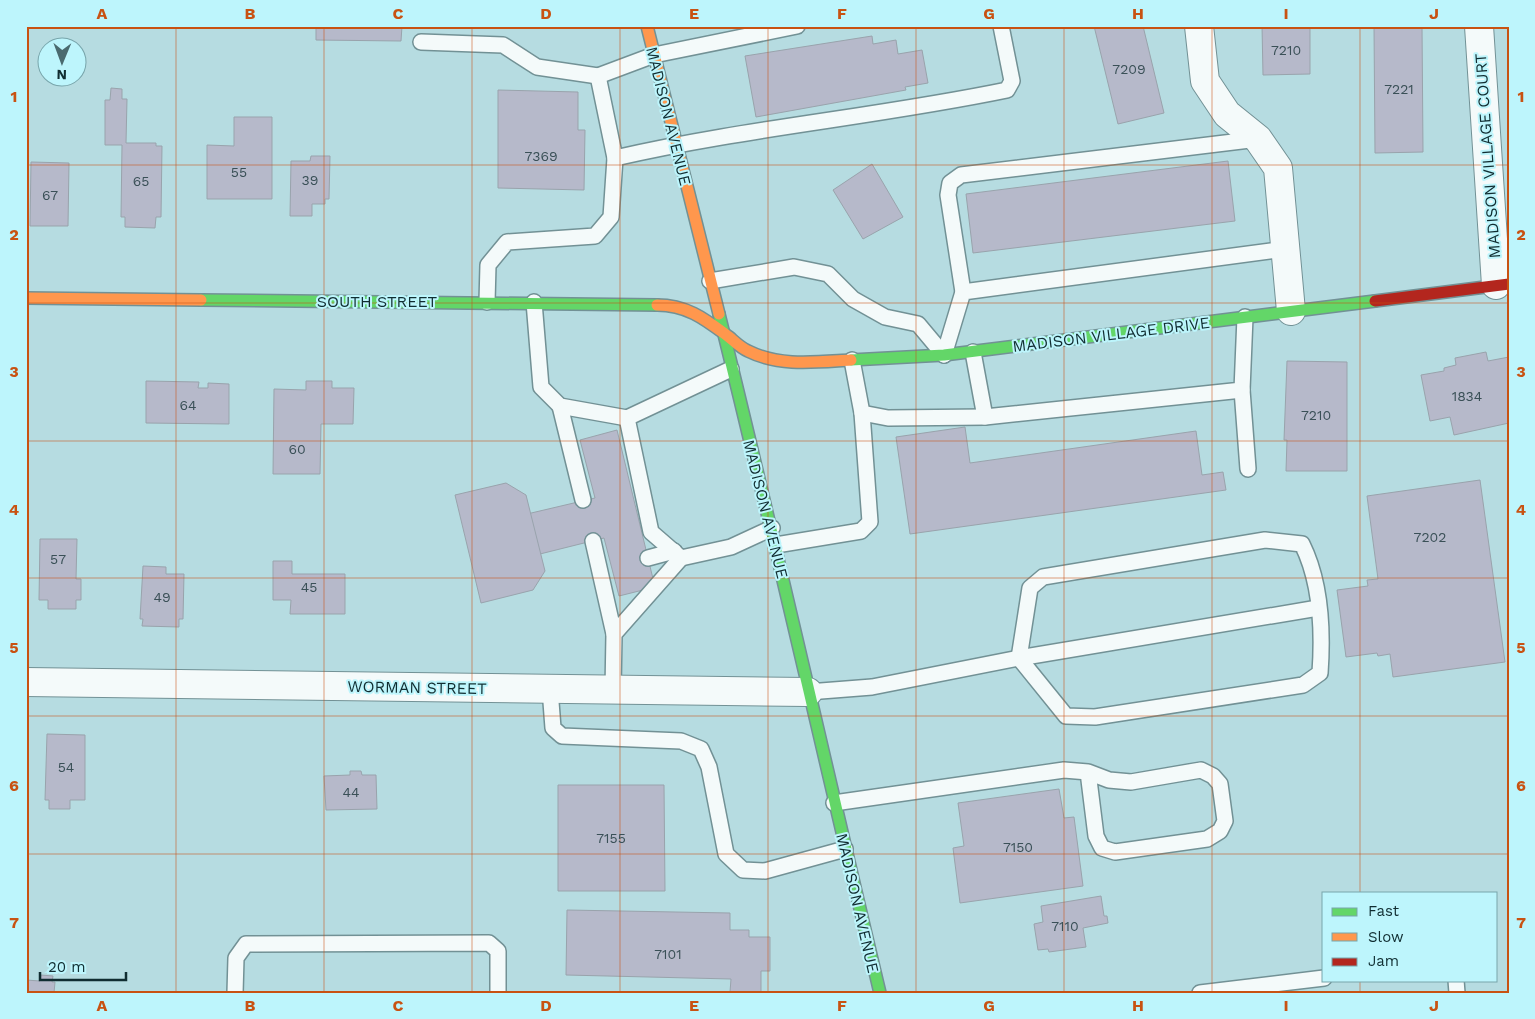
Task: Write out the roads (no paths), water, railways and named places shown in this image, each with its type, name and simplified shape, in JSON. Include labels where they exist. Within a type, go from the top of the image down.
[{"type":"street","name":"MADISON AVENUE","points":[[647,26],[772,528],[808,692],[880,993]]},
{"type":"street","points":[[1199,26],[1205,81],[1227,114],[1258,138],[1278,168],[1291,311]]},
{"type":"street","name":"MADISON VILLAGE COURT","points":[[1479,26],[1502,285]]},
{"type":"street","name":"MADISON VILLAGE DRIVE","points":[[722,331],[747,351],[773,360],[796,363],[944,355],[1502,285]]},
{"type":"street","name":"SOUTH STREET","points":[[26,298],[534,302],[679,307],[701,316],[722,331]]},
{"type":"street","name":"WORMAN STREET","points":[[26,682],[808,692]]},
{"type":"lane","points":[[421,42],[503,45],[537,67],[598,76],[654,55],[797,26]]},
{"type":"lane","points":[[615,158],[676,144],[952,102],[1007,90],[1012,81],[1001,26]]},
{"type":"lane","points":[[487,302],[488,265],[507,242],[595,236],[611,216],[615,158],[598,76]]},
{"type":"lane","points":[[944,355],[962,292],[948,195],[950,183],[961,175],[1258,138]]},
{"type":"lane","points":[[962,292],[1285,249]]},
{"type":"lane","points":[[710,281],[794,267],[828,274],[853,299],[885,317],[918,324],[944,355]]},
{"type":"lane","points":[[534,302],[541,387],[560,406],[580,462],[586,497]]},
{"type":"lane","points":[[1245,317],[1242,390],[1248,469]]},
{"type":"lane","points":[[972,352],[985,417]]},
{"type":"lane","points":[[776,545],[861,531],[870,522],[862,413],[852,360]]},
{"type":"lane","points":[[560,406],[627,418],[731,369]]},
{"type":"lane","points":[[862,413],[888,418],[985,417],[1242,390]]},
{"type":"lane","points":[[627,418],[628,449],[644,520],[652,532],[677,554]]},
{"type":"lane","points":[[648,558],[731,547],[772,528]]},
{"type":"lane","points":[[1265,540],[1302,544],[1312,565],[1322,644],[1320,673],[1304,685],[1094,717],[1066,716],[1019,658],[1030,588],[1044,577],[1265,540]]},
{"type":"lane","points":[[593,541],[606,570],[614,634],[613,690]]},
{"type":"lane","points":[[614,634],[677,554]]},
{"type":"lane","points":[[808,692],[872,687],[1019,658],[1318,608]]},
{"type":"lane","points":[[550,689],[552,728],[562,736],[681,741],[701,749],[709,767],[726,854],[742,870],[765,871],[846,849]]},
{"type":"lane","points":[[834,803],[1064,770],[1088,772],[1109,780],[1131,782],[1201,770],[1213,776],[1220,784],[1225,821],[1220,831],[1207,839],[1115,852],[1102,848],[1096,836],[1088,772]]},
{"type":"lane","points":[[235,993],[236,958],[246,944],[489,943],[498,951],[498,993]]},
{"type":"lane","points":[[1200,993],[1322,978]]}]
